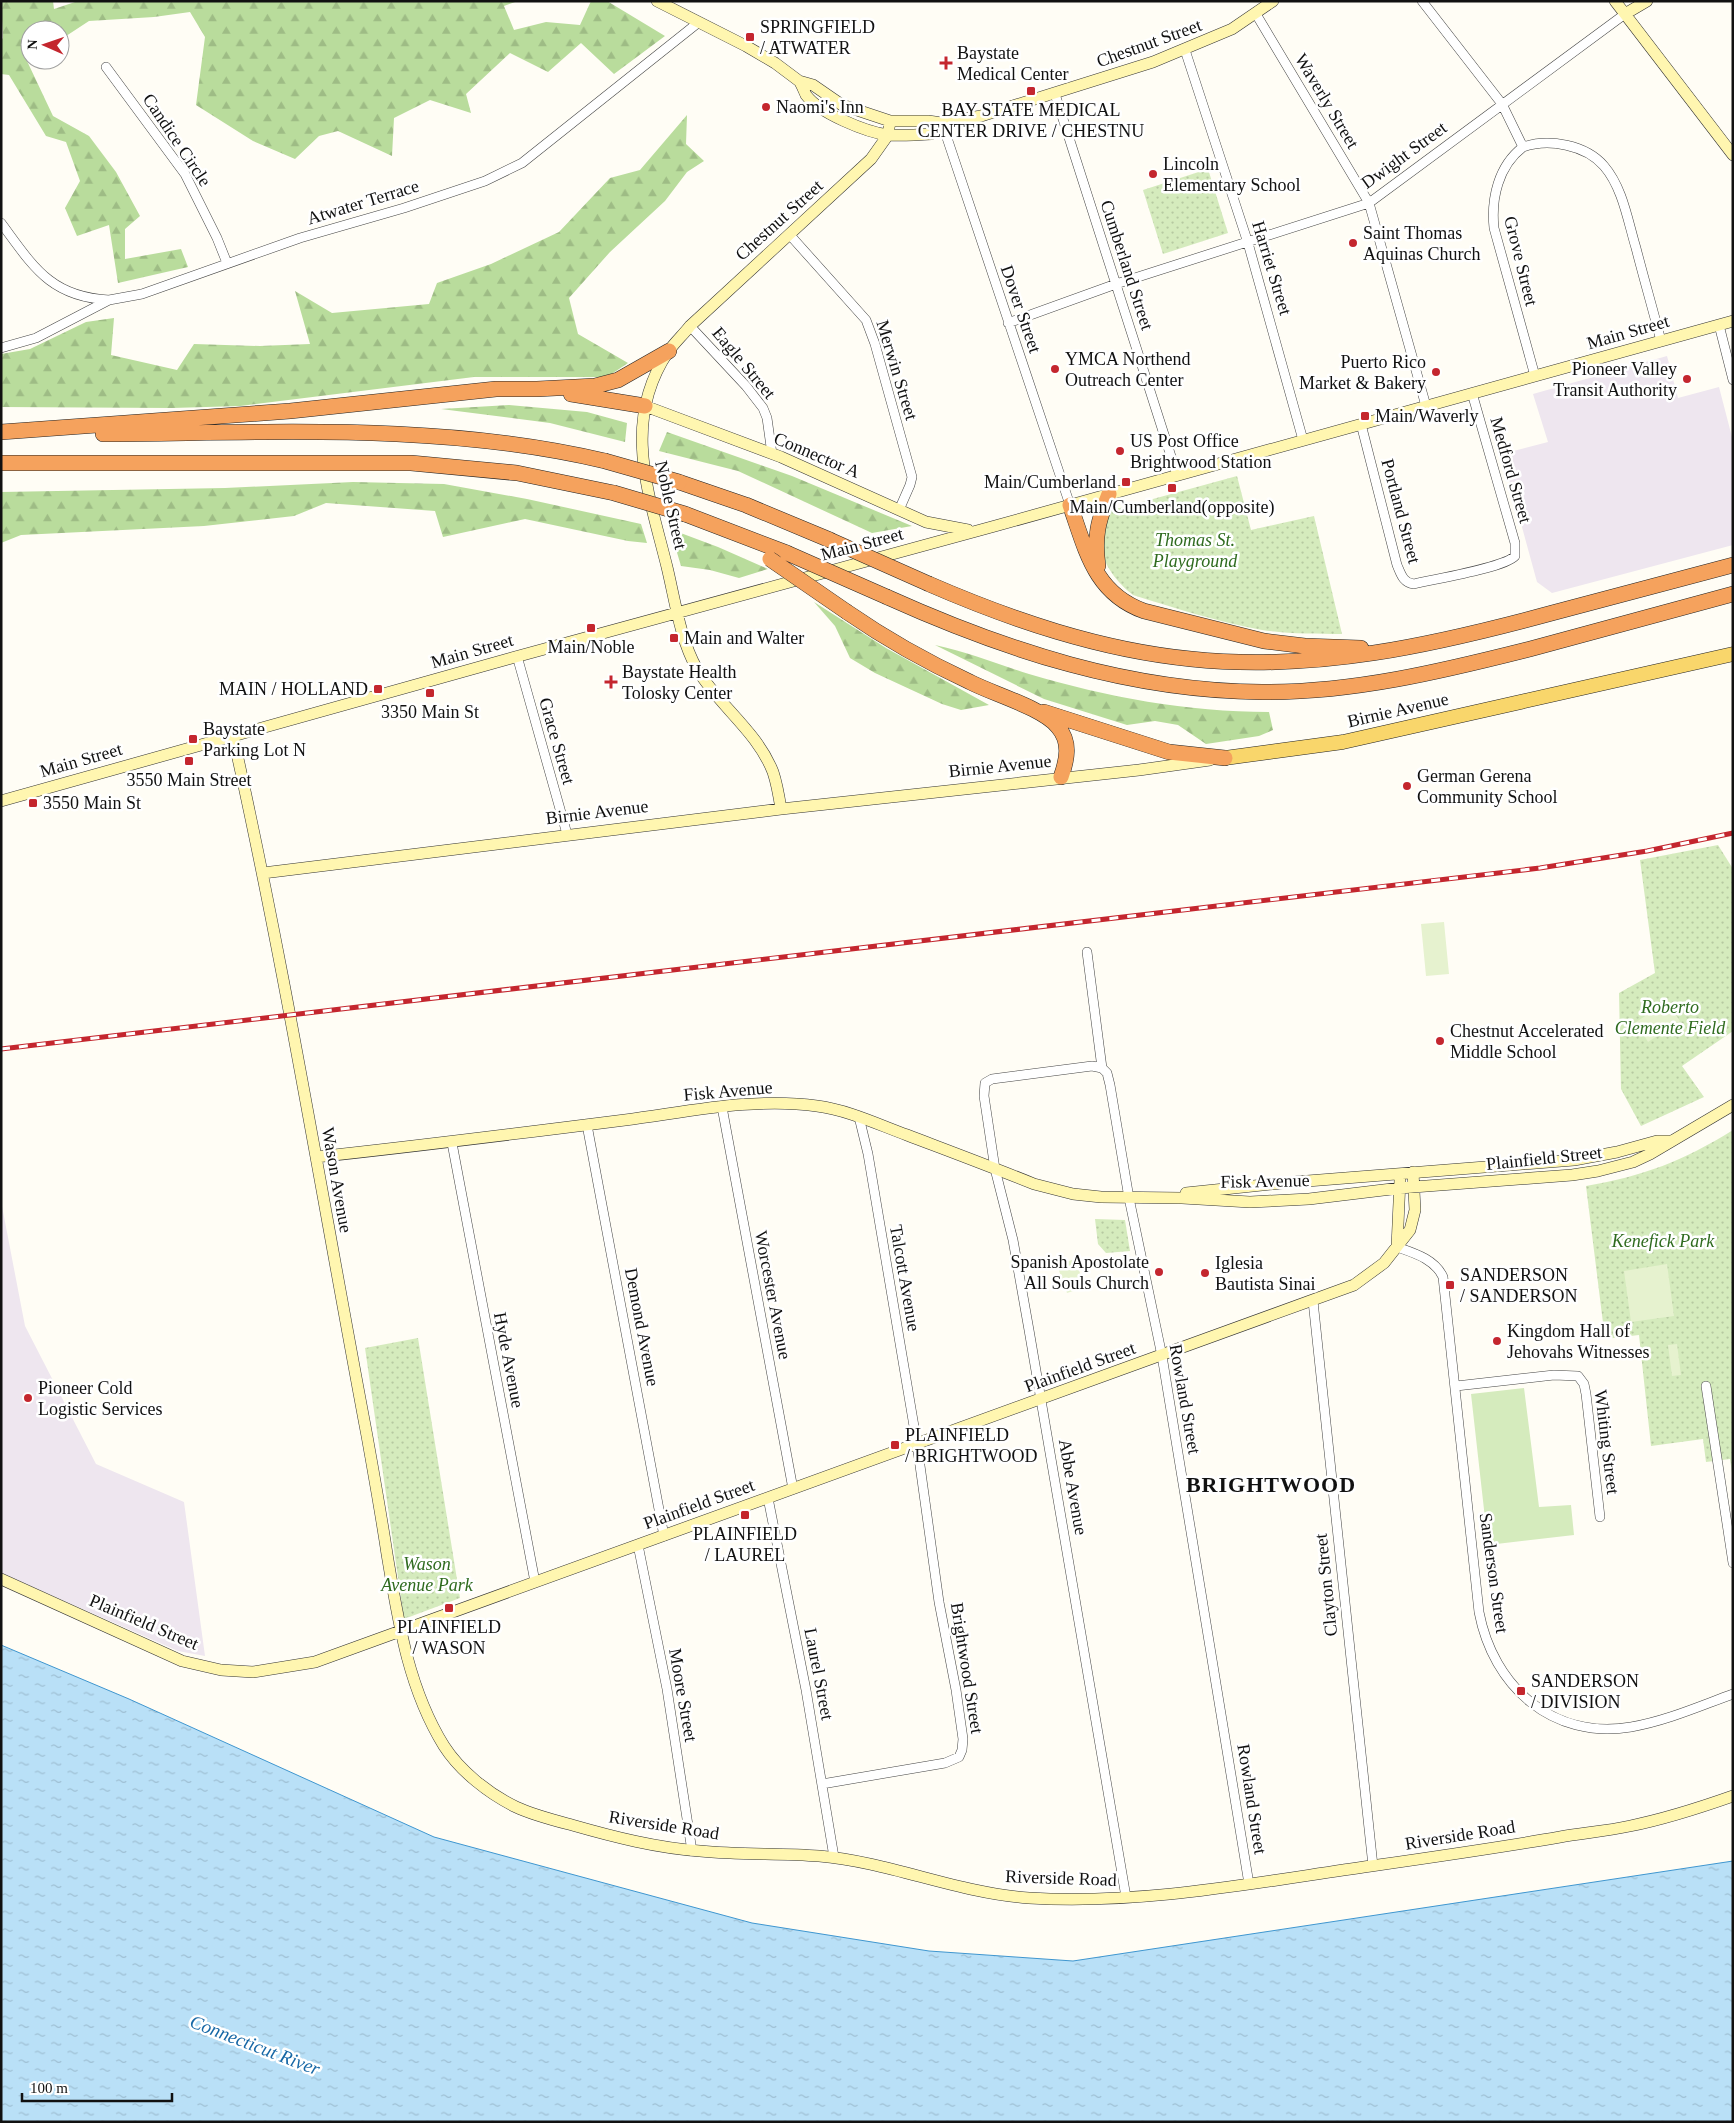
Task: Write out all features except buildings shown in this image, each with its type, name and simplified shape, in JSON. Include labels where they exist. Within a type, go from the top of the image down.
[{"type":"highway","points":[[1,433],[290,411],[496,389],[595,386],[618,380],[669,351]]},
{"type":"highway","points":[[537,389],[645,406]]},
{"type":"highway","points":[[1,433],[266,432],[412,434],[509,443],[605,461],[679,482],[746,505],[982,606],[1051,630],[1157,655],[1228,662],[1283,662],[1335,659],[1407,648],[1505,626],[1733,565]]},
{"type":"highway","points":[[1,463],[337,462],[420,464],[517,473],[614,493],[685,514],[787,553],[978,636],[1083,669],[1165,685],[1264,692],[1340,687],[1449,669],[1733,594]]},
{"type":"highway","points":[[1098,575],[1096,536],[1100,515],[1109,494]]},
{"type":"highway","points":[[1070,505],[1083,546],[1098,575],[1110,592],[1137,608],[1249,638],[1306,646],[1407,648]]},
{"type":"highway","points":[[709,522],[770,559],[905,650],[989,692],[1041,714],[1057,725],[1064,737],[1067,748],[1061,777]]},
{"type":"highway","points":[[989,692],[1047,713],[1164,750],[1194,756],[1225,758]]},
{"type":"main road","name":"Birnie Avenue","points":[[1225,758],[1343,742],[1733,654]]},
{"type":"street","points":[[657,1],[761,55],[800,81],[813,85],[842,105],[890,121]]},
{"type":"street","name":"Chestnut Street","points":[[690,326],[871,159],[888,135],[890,121],[942,123],[981,116],[1055,94],[1185,50],[1232,29],[1273,1]]},
{"type":"street","points":[[1422,1],[1502,104],[1523,147],[1536,144],[1565,145],[1586,153],[1604,166],[1612,177],[1622,201],[1661,341]]},
{"type":"street","points":[[1616,1],[1733,155]]},
{"type":"street","name":"Dwight Street","points":[[1008,323],[1116,284],[1369,203],[1625,14],[1647,1]]},
{"type":"street","name":"Waverly Street","points":[[1256,14],[1369,203],[1426,406]]},
{"type":"street","name":"Atwater Terrace","points":[[1,348],[36,338],[109,300],[142,294],[300,238],[413,205],[485,181],[509,170],[522,163],[699,22]]},
{"type":"street","name":"Harriet Street","points":[[1185,50],[1248,243],[1303,440]]},
{"type":"street","name":"Candice Circle","points":[[106,67],[185,174],[227,263]]},
{"type":"street","points":[[800,81],[807,96],[828,112],[860,128],[888,135]]},
{"type":"street","name":"Cumberland Street","points":[[1055,94],[1177,475]]},
{"type":"street","name":"Chestnut Street","points":[[888,135],[931,134],[942,123]]},
{"type":"street","name":"Dover Street","points":[[942,123],[1070,505]]},
{"type":"street","name":"Grove Street","points":[[1523,147],[1512,158],[1503,172],[1494,196],[1493,212],[1494,228],[1535,376]]},
{"type":"street","points":[[1,224],[31,264],[52,283],[91,299],[109,300]]},
{"type":"street","name":"Merwin Street","points":[[789,234],[866,320],[912,477],[899,510]]},
{"type":"street","name":"Main Street","points":[[1,801],[517,656],[1733,321]]},
{"type":"street","points":[[1719,325],[1733,380]]},
{"type":"street","name":"Noble Street","points":[[690,326],[669,351],[655,375],[645,406],[642,434],[643,470],[678,612],[692,658],[700,674],[756,742],[768,762],[777,784],[781,809]]},
{"type":"street","name":"Eagle Street","points":[[690,326],[763,408],[767,418],[772,454]]},
{"type":"street","name":"Medford Street","points":[[1472,394],[1515,543],[1515,556]]},
{"type":"street","name":"Connector A","points":[[645,406],[772,454],[933,524],[975,531]]},
{"type":"street","name":"Portland Street","points":[[1361,424],[1397,565],[1403,579],[1414,584],[1504,563],[1511,561],[1515,556]]},
{"type":"street","name":"Grace Street","points":[[517,656],[567,834]]},
{"type":"street","name":"Wason Avenue","points":[[233,736],[263,873],[316,1157],[400,1633]]},
{"type":"street","name":"Birnie Avenue","points":[[263,873],[567,834],[1061,777],[1139,770],[1225,758]]},
{"type":"street","name":"Rowland Street","points":[[1087,952],[1102,1068],[1108,1073],[1129,1198],[1162,1356],[1249,1884]]},
{"type":"street","name":"Abbe Avenue","points":[[1102,1068],[1092,1066],[992,1079],[985,1083],[984,1096],[995,1169],[1012,1240],[1041,1399],[1126,1897]]},
{"type":"street","name":"Fisk Avenue","points":[[316,1157],[452,1143],[496,1135],[722,1107],[795,1104],[829,1108],[859,1117],[995,1169],[1060,1191],[1086,1196],[1182,1198],[1250,1202],[1309,1199],[1400,1188]]},
{"type":"street","name":"Plainfield Street","points":[[1400,1188],[1564,1176],[1598,1171],[1633,1162],[1650,1154],[1733,1105]]},
{"type":"street","name":"Worcester Avenue","points":[[722,1107],[793,1489]]},
{"type":"street","name":"Talcott Avenue","points":[[859,1117],[868,1154],[917,1444]]},
{"type":"street","name":"Demond Avenue","points":[[587,1125],[664,1536]]},
{"type":"street","name":"Plainfield Street","points":[[1400,1173],[1561,1161],[1617,1152],[1657,1141],[1671,1140]]},
{"type":"street","name":"Hyde Avenue","points":[[452,1143],[535,1582]]},
{"type":"street","points":[[1561,1161],[1564,1176]]},
{"type":"street","name":"Plainfield Street","points":[[1,1579],[182,1661],[221,1670],[253,1672],[315,1662],[400,1633],[535,1582],[1313,1302],[1361,1282],[1384,1263],[1406,1238],[1413,1220],[1415,1187],[1413,1172]]},
{"type":"street","points":[[1397,1247],[1400,1173]]},
{"type":"street","name":"Fisk Avenue","points":[[1129,1198],[1400,1173]]},
{"type":"street","name":"Sanderson Street","points":[[1397,1247],[1429,1261],[1438,1269],[1443,1277],[1482,1627],[1497,1665],[1514,1687],[1531,1702],[1555,1718],[1574,1724],[1602,1728],[1621,1728],[1643,1724],[1733,1694]]},
{"type":"street","name":"Clayton Street","points":[[1313,1302],[1373,1866]]},
{"type":"street","name":"Whiting Street","points":[[1456,1386],[1554,1375],[1578,1376],[1584,1384],[1586,1394],[1600,1517]]},
{"type":"street","points":[[1706,1386],[1733,1563]]},
{"type":"street","name":"Brightwood Street","points":[[822,1784],[940,1764],[955,1760],[962,1753],[963,1739],[939,1602],[917,1444]]},
{"type":"street","name":"Laurel Street","points":[[768,1498],[806,1690],[834,1858]]},
{"type":"street","name":"Moore Street","points":[[638,1545],[667,1688],[692,1851]]},
{"type":"street","name":"Riverside Road","points":[[400,1633],[424,1711],[449,1753],[492,1794],[528,1812],[577,1827],[656,1845],[692,1851],[834,1858],[865,1862],[963,1887],[1006,1895],[1048,1898],[1126,1897],[1175,1894],[1249,1884],[1631,1826],[1686,1812],[1733,1796]]},
{"type":"shaded area","points":[[1667,356],[1678,398],[1719,387],[1733,441],[1733,545],[1552,593],[1537,582],[1502,454],[1548,442],[1533,394]]},
{"type":"shaded area","name":"Pioneer Cold Logistic Services","points":[[1,1201],[25,1326],[96,1464],[184,1502],[205,1656],[178,1651],[1,1573]]},
{"type":"green space","points":[[1,1],[53,1],[54,9],[78,1],[518,1],[504,6],[514,30],[546,22],[580,25],[591,1],[607,1],[665,36],[614,74],[581,43],[548,72],[510,53],[466,94],[471,113],[430,100],[394,118],[392,156],[338,131],[319,136],[295,159],[253,141],[196,105],[205,37],[190,12],[154,17],[89,21],[70,33],[70,20],[20,20],[20,70],[31,70],[53,116],[89,136],[116,172],[140,216],[125,229],[125,259],[181,249],[188,267],[118,283],[109,225],[77,236],[65,208],[80,181],[66,142],[46,136],[9,75],[1,74],[1,40],[3,38]]},
{"type":"green space","points":[[687,115],[686,144],[704,161],[687,172],[665,201],[610,252],[569,298],[578,334],[628,363],[607,377],[474,377],[240,406],[172,408],[1,407],[1,354],[30,349],[86,322],[114,318],[111,355],[177,370],[194,344],[260,346],[310,344],[295,291],[332,313],[429,304],[437,283],[491,264],[559,232],[610,178],[640,170]]},
{"type":"green space","points":[[1208,169],[1228,233],[1163,254],[1143,190]]},
{"type":"green space","points":[[509,405],[587,412],[627,423],[625,442],[550,423],[441,409]]},
{"type":"green space","points":[[667,432],[792,476],[912,526],[872,533],[738,471],[659,451]]},
{"type":"green space","name":"Thomas St. Playground","points":[[1237,476],[1251,530],[1314,516],[1342,634],[1302,634],[1262,630],[1213,619],[1133,595],[1111,572],[1102,550],[1109,511]]},
{"type":"green space","points":[[353,482],[444,484],[527,499],[641,524],[647,543],[628,541],[525,519],[443,537],[435,511],[326,503],[294,516],[204,526],[21,535],[1,543],[1,492],[225,488]]},
{"type":"green space","points":[[670,529],[768,569],[739,578],[710,570],[681,566]]},
{"type":"green space","points":[[814,602],[886,648],[989,705],[961,710],[942,704],[875,673],[850,658],[835,626]]},
{"type":"green space","points":[[935,645],[1088,690],[1178,706],[1269,712],[1273,730],[1259,736],[1206,744],[1178,725],[1155,721],[1127,725],[1044,699]]},
{"type":"green space","name":"Roberto Clemente Field","points":[[1718,845],[1733,869],[1733,1031],[1682,1066],[1704,1097],[1641,1126],[1621,1089],[1619,993],[1655,973],[1640,860]]},
{"type":"green space","points":[[1444,922],[1449,974],[1426,976],[1421,924]]},
{"type":"green space","points":[[1667,1002],[1680,1021],[1648,1042],[1636,1022]]},
{"type":"green space","name":"Kenefick Park","points":[[1733,1130],[1733,1480],[1730,1459],[1706,1462],[1703,1439],[1651,1446],[1639,1335],[1605,1339],[1586,1186],[1662,1166],[1680,1159]]},
{"type":"green space","points":[[1095,1219],[1125,1220],[1130,1251],[1106,1253],[1098,1244]]},
{"type":"green space","points":[[1075,1259],[1085,1287],[1067,1293],[1057,1265]]},
{"type":"green space","points":[[1667,1264],[1674,1316],[1631,1322],[1624,1271]]},
{"type":"green space","name":"Wason Avenue Park","points":[[418,1338],[460,1598],[404,1619],[365,1348]]},
{"type":"green space","points":[[1677,1344],[1681,1375],[1672,1376],[1668,1345]]},
{"type":"green space","points":[[1524,1388],[1539,1507],[1571,1505],[1574,1535],[1488,1545],[1471,1394]]},
{"type":"water","name":"Connecticut River","points":[[1,1645],[129,1699],[434,1837],[752,1923],[929,1951],[1073,1961],[1733,1861],[1733,2122],[1,2122]]},
{"type":"railway","points":[[1,1049],[1540,868],[1647,851],[1733,833]]},
{"type":"place","name":"SPRINGFIELD / ATWATER","points":[[750,37]]},
{"type":"place","name":"Baystate Medical Center","points":[[946,63]]},
{"type":"place","name":"BAY STATE MEDICAL CENTER DRIVE / CHESTNU","points":[[1031,91]]},
{"type":"place","name":"Naomi's Inn","points":[[766,107]]},
{"type":"place","name":"Lincoln Elementary School","points":[[1153,174]]},
{"type":"place","name":"Saint Thomas Aquinas Church","points":[[1353,243]]},
{"type":"place","name":"YMCA Northend Outreach Center","points":[[1055,369]]},
{"type":"place","name":"Puerto Rico Market & Bakery","points":[[1436,372]]},
{"type":"place","name":"Pioneer Valley Transit Authority","points":[[1687,379]]},
{"type":"place","name":"Main/Waverly","points":[[1365,416]]},
{"type":"place","name":"US Post Office Brightwood Station","points":[[1120,451]]},
{"type":"place","name":"Main/Cumberland","points":[[1126,482]]},
{"type":"place","name":"Main/Cumberland(opposite)","points":[[1172,488]]},
{"type":"place","name":"Main/Noble","points":[[591,628]]},
{"type":"place","name":"Main and Walter","points":[[674,638]]},
{"type":"place","name":"Baystate Health Tolosky Center","points":[[611,682]]},
{"type":"place","name":"MAIN / HOLLAND","points":[[378,689]]},
{"type":"place","name":"3350 Main St","points":[[430,693]]},
{"type":"place","name":"Baystate Parking Lot N","points":[[193,739]]},
{"type":"place","name":"3550 Main Street","points":[[189,761]]},
{"type":"place","name":"German Gerena Community School","points":[[1407,786]]},
{"type":"place","name":"3550 Main St","points":[[33,803]]},
{"type":"place","name":"Chestnut Accelerated Middle School","points":[[1440,1041]]},
{"type":"place","name":"Spanish Apostolate All Souls Church","points":[[1159,1272]]},
{"type":"place","name":"Iglesia Bautista Sinai","points":[[1205,1273]]},
{"type":"place","name":"SANDERSON / SANDERSON","points":[[1450,1285]]},
{"type":"place","name":"Kingdom Hall of Jehovahs Witnesses","points":[[1497,1341]]},
{"type":"place","name":"Pioneer Cold Logistic Services","points":[[28,1398]]},
{"type":"place","name":"PLAINFIELD / BRIGHTWOOD","points":[[895,1445]]},
{"type":"place","name":"PLAINFIELD / LAUREL","points":[[745,1515]]},
{"type":"place","name":"PLAINFIELD / WASON","points":[[449,1608]]},
{"type":"place","name":"SANDERSON / DIVISION","points":[[1521,1691]]},
{"type":"district","name":"BRIGHTWOOD","points":[[1271,1484]]}]
